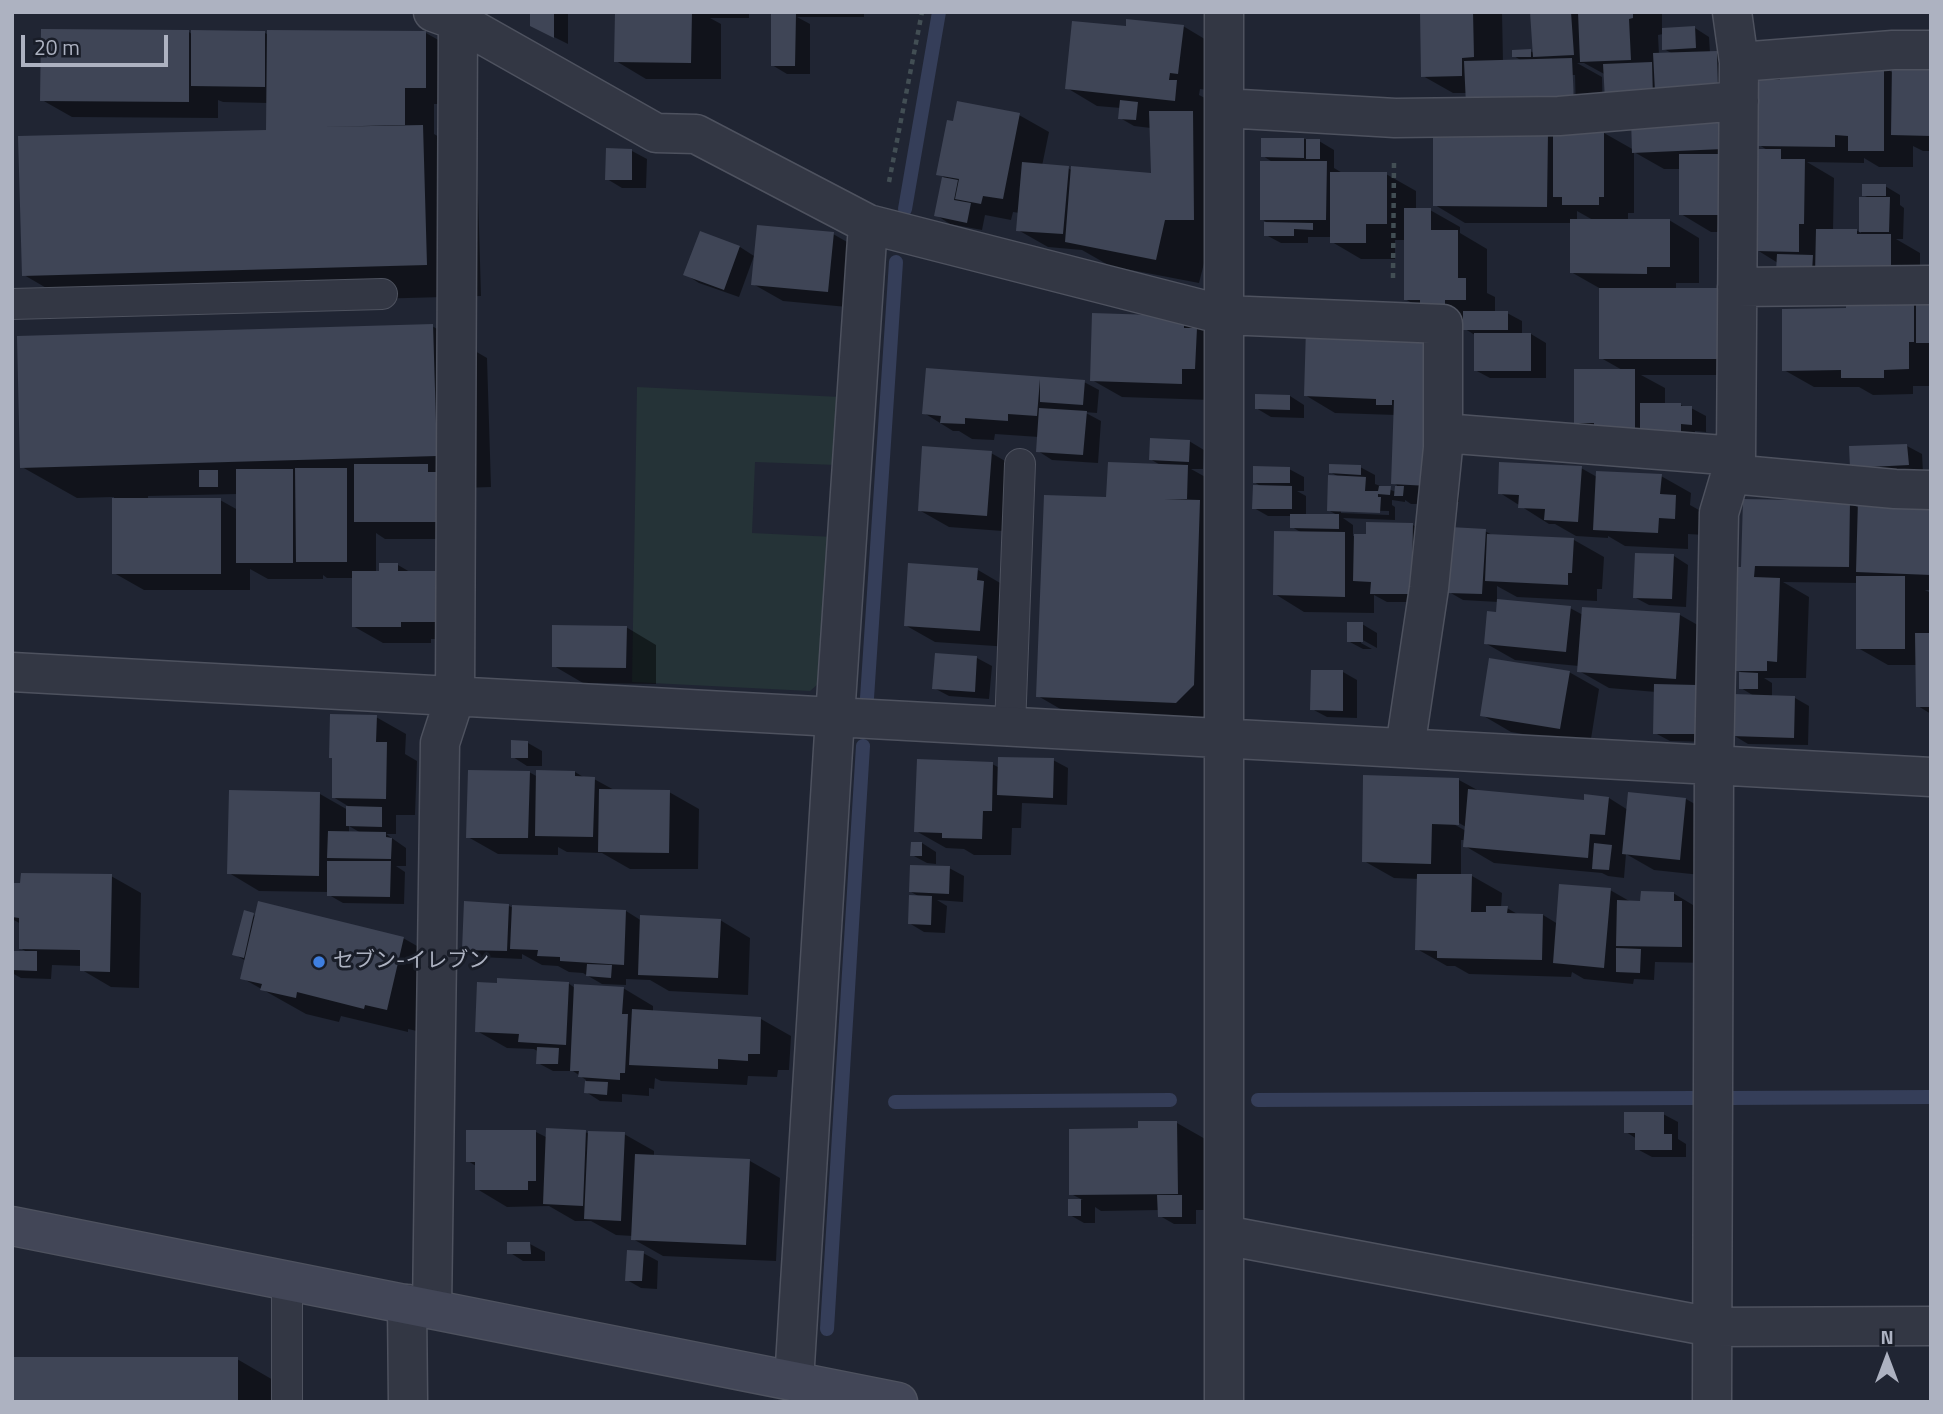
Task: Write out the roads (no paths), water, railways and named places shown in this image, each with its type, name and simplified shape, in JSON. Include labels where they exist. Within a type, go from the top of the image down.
[{"type":"street","points":[[1224,12],[1224,1402]]},
{"type":"street","points":[[1712,1402],[1714,766],[1719,513],[1733,465],[1737,287],[1739,62],[1732,12]]},
{"type":"street","points":[[408,1402],[419,1307],[440,743],[455,697],[446,17],[656,133],[696,134],[874,226],[1224,314],[1443,324],[1443,433],[1429,588],[1405,748]]},
{"type":"street","points":[[1739,62],[1893,50],[1931,50]]},
{"type":"street","points":[[1224,108],[1395,118],[1559,116],[1739,101]]},
{"type":"street","points":[[794,1381],[835,717],[874,226]]},
{"type":"street","points":[[1737,287],[1931,285]]},
{"type":"street","points":[[1443,433],[1733,465],[1895,489],[1931,490]]},
{"type":"street","points":[[12,672],[1931,777]]},
{"type":"street","points":[[12,1226],[898,1402]]},
{"type":"street","points":[[1224,1235],[1712,1327],[1931,1326]]},
{"type":"lane","points":[[12,304],[382,294]]},
{"type":"lane","points":[[1010,727],[1020,464]]},
{"type":"lane","points":[[287,1280],[287,1402]]},
{"type":"waterway","points":[[905,209],[939,12]]},
{"type":"waterway","points":[[867,698],[896,262]]},
{"type":"waterway","points":[[827,1329],[863,746]]},
{"type":"waterway","points":[[1729,1098],[1931,1097]]},
{"type":"waterway","points":[[1258,1100],[1694,1098]]},
{"type":"waterway","points":[[895,1102],[1170,1100]]},
{"type":"place","name":"セブン-イレブン","points":[[319,962]]}]
